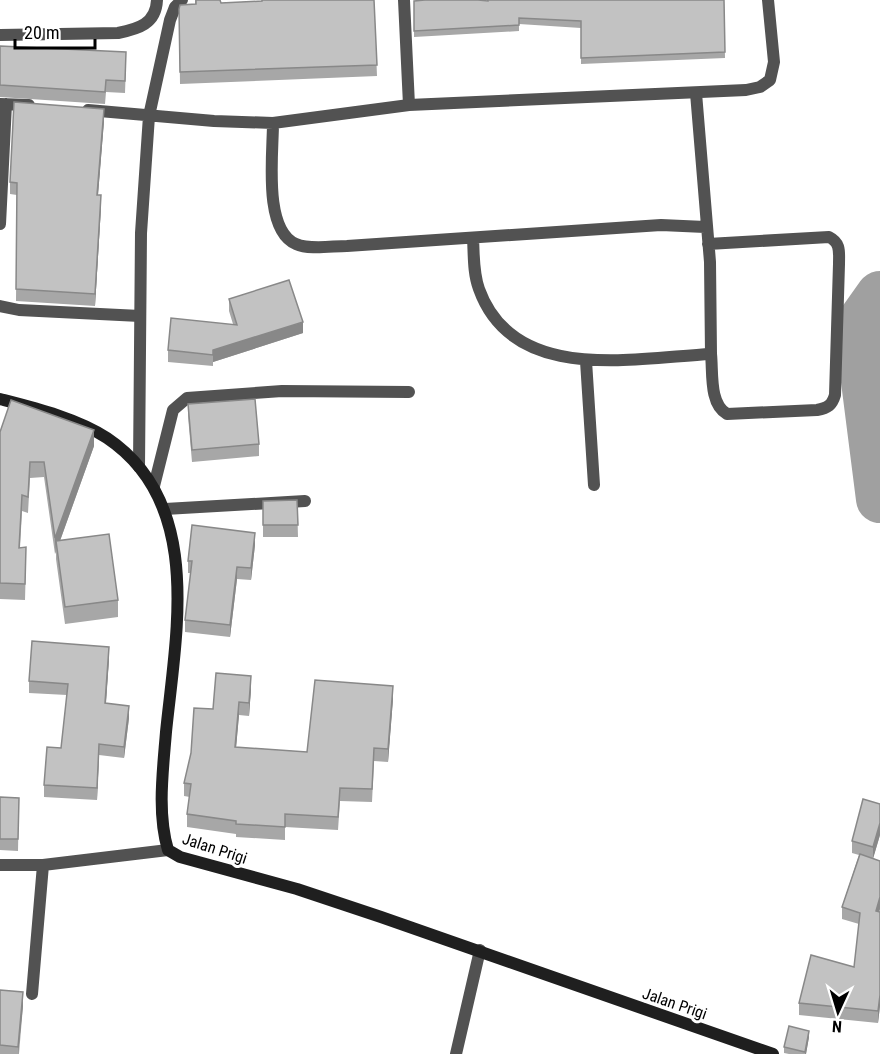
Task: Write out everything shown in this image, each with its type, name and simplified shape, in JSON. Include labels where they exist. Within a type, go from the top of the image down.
[{"type":"street","points":[[0,35],[118,33],[133,30],[148,23],[157,8],[157,0]]},
{"type":"street","points":[[139,467],[141,233],[149,116],[170,20],[175,7],[182,0]]},
{"type":"street","points":[[404,0],[409,105]]},
{"type":"street","points":[[79,109],[149,116],[273,123],[409,105],[746,90],[760,87],[770,80],[774,62],[768,0]]},
{"type":"street","points":[[696,93],[708,244],[711,354],[718,406],[727,414],[827,408],[833,402],[835,395],[839,264],[836,240],[829,237],[708,244]]},
{"type":"street","points":[[0,224],[3,104],[47,106]]},
{"type":"street","points":[[273,123],[273,196],[276,223],[285,238],[298,245],[347,246],[661,225],[705,227]]},
{"type":"street","points":[[472,238],[478,288],[490,313],[529,348],[586,361],[711,354]]},
{"type":"street","points":[[0,306],[19,310],[140,316]]},
{"type":"street","points":[[586,361],[594,485]]},
{"type":"street","points":[[154,486],[173,410],[187,398],[282,391],[409,392]]},
{"type":"street","name":"Jalan Prigi","points":[[0,399],[69,420],[105,437],[128,454],[139,467],[154,486],[165,509],[176,548],[177,591],[164,761],[163,832],[168,850],[180,857],[297,889],[480,950],[773,1054]]},
{"type":"street","points":[[165,509],[305,501]]},
{"type":"street","points":[[0,865],[43,865],[168,850]]},
{"type":"street","points":[[32,994],[43,865]]},
{"type":"street","points":[[456,1054],[480,950]]},
{"type":"building","points":[[196,0],[220,0],[221,3],[262,0],[374,0],[377,65],[180,72],[179,9],[180,5],[196,4]]},
{"type":"building","points":[[724,0],[725,52],[581,58],[581,21],[519,18],[519,25],[414,31],[414,1]]},
{"type":"building","points":[[0,46],[126,52],[125,81],[106,80],[105,92],[0,85]]},
{"type":"building","points":[[14,102],[104,109],[97,195],[101,195],[95,294],[16,289],[17,183],[10,182]]},
{"type":"building","points":[[289,280],[303,322],[213,350],[213,355],[168,350],[171,318],[237,325],[229,299]]},
{"type":"building","points":[[255,399],[259,444],[192,450],[188,404]]},
{"type":"building","points":[[11,400],[94,430],[55,538],[44,462],[30,462],[28,497],[22,495],[19,548],[26,547],[25,584],[0,583],[0,432]]},
{"type":"building","points":[[297,500],[298,525],[263,525],[263,501]]},
{"type":"building","points":[[192,525],[255,533],[251,568],[237,567],[230,625],[185,620],[192,561],[188,561]]},
{"type":"building","points":[[109,534],[118,600],[65,607],[56,541]]},
{"type":"building","points":[[32,641],[109,647],[105,703],[129,706],[124,747],[99,744],[97,788],[44,785],[47,747],[61,748],[68,684],[29,681]]},
{"type":"building","points":[[216,673],[251,676],[249,703],[239,702],[235,747],[307,752],[315,680],[393,686],[388,749],[374,748],[372,789],[340,788],[338,817],[285,814],[285,827],[236,824],[236,821],[187,814],[191,784],[184,783],[191,753],[194,708],[213,709]]},
{"type":"building","points":[[0,797],[19,798],[18,839],[0,839]]},
{"type":"building","points":[[863,799],[880,804],[880,823],[873,847],[852,841]]},
{"type":"building","points":[[860,854],[880,861],[880,897],[876,911],[880,912],[878,1011],[799,1003],[811,955],[854,967],[860,913],[842,907]]},
{"type":"building","points":[[0,990],[23,992],[18,1047],[0,1045]]},
{"type":"building","points":[[789,1026],[809,1031],[805,1052],[784,1047]]},
{"type":"waterway","points":[[880,295],[858,326],[880,499]]}]
